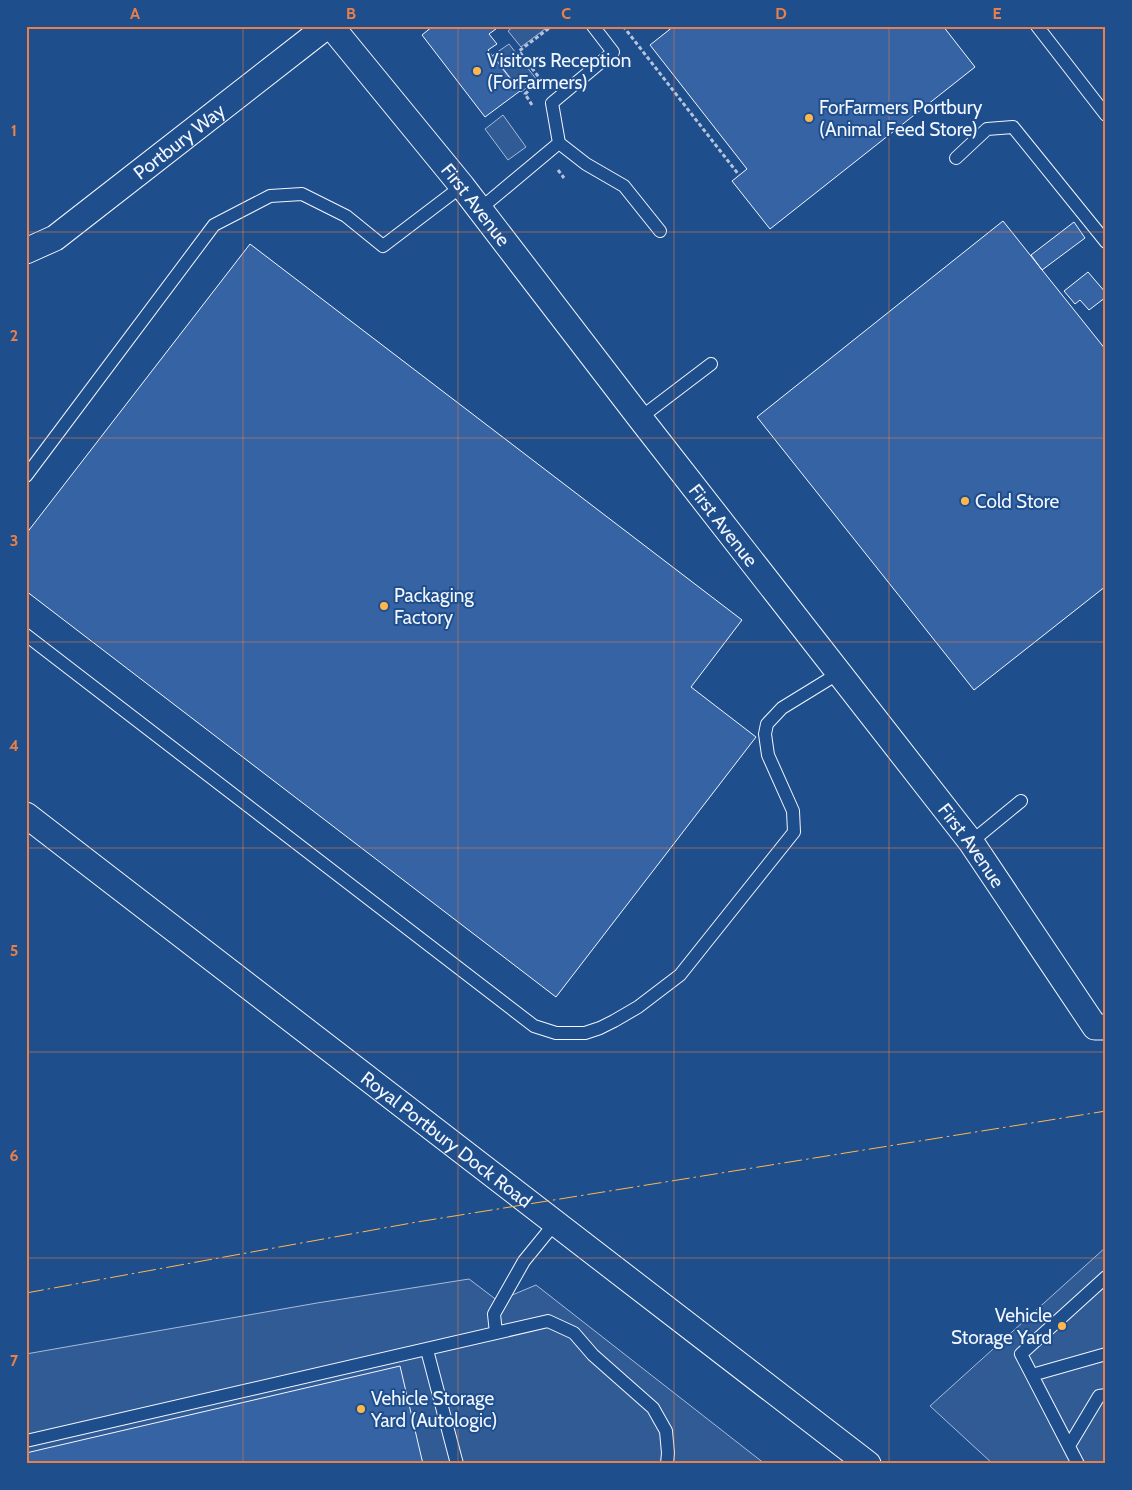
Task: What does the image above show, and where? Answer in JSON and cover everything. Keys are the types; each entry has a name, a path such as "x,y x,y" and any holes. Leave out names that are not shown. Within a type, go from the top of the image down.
{"street":[{"name":"First Avenue","path":"329,26 462,186 640,418 971,842 1095,1027 1106,1027"},
{"name":"Portbury Way","path":"26,251 55,238 329,26"},
{"name":"Royal Portbury Dock Road","path":"26,815 868,1464"}],"lane":[{"path":"593,26 613,52 552,103 559,143 586,164 624,186 660,231"},
{"path":"1038,26 1106,115"},
{"path":"956,158 987,129 1013,127 1106,242"},
{"path":"480,209 559,143"},
{"path":"26,476 214,225 270,196 302,194 346,216 383,246 462,186"},
{"path":"640,418 711,364"},
{"path":"26,635 534,1026 556,1033 585,1033 614,1021 680,975 794,832 793,811 768,755 765,734 766,724 782,708 839,673"},
{"path":"971,842 1021,801"},
{"path":"496,1334 494,1314 524,1261 555,1222"},
{"path":"1078,1464 1021,1354 1106,1277"},
{"path":"26,1441 548,1321 574,1333 593,1355 653,1408 666,1431 667,1464"},
{"path":"427,1350 457,1464"},
{"path":"1032,1375 1106,1354"},
{"path":"1069,1446 1099,1396 1106,1395"}],"path":[{"path":"623,26 739,175"}],"shaded area":[{"path":"514,26 549,26 521,47 508,31"},
{"path":"509,44 537,80 521,92 493,55"},
{"path":"503,115 526,147 508,160 485,129"},
{"name":"Vehicle Storage Yard","path":"1106,1247 1106,1464 993,1464 930,1406"},
{"name":"Vehicle Storage Yard (Autologic)","path":"469,1279 498,1301 536,1285 765,1464 26,1464 26,1354 317,1303"}],"building":[{"name":"Visitors Reception (ForFarmers)","path":"433,26 500,26 489,34 497,44 488,50 520,91 485,117 422,35"},
{"name":"ForFarmers Portbury (Animal Feed Store)","path":"674,26 943,26 975,67 770,229 732,181 747,169 650,45"},
{"name":"Cold Store","path":"1003,221 1106,350 1106,586 974,690 757,417"},
{"path":"1074,222 1085,238 1042,270 1031,255"},
{"name":"Packaging Factory","path":"250,244 742,620 691,687 756,737 556,997 26,591 26,534"},
{"path":"1088,272 1106,293 1106,297 1089,310 1080,300 1075,304 1064,291"},
{"path":"400,1366 423,1464 26,1464 26,1453"}],"power":[{"path":"26,1293 417,1222 1106,1111"}],"place":[{"name":"Visitors Reception (ForFarmers)","path":"477,71"},
{"name":"ForFarmers Portbury (Animal Feed Store)","path":"809,118"},
{"name":"Cold Store","path":"965,501"},
{"name":"Packaging Factory","path":"384,606"},
{"name":"Vehicle Storage Yard","path":"1062,1326"},
{"name":"Vehicle Storage Yard (Autologic)","path":"361,1409"}]}
